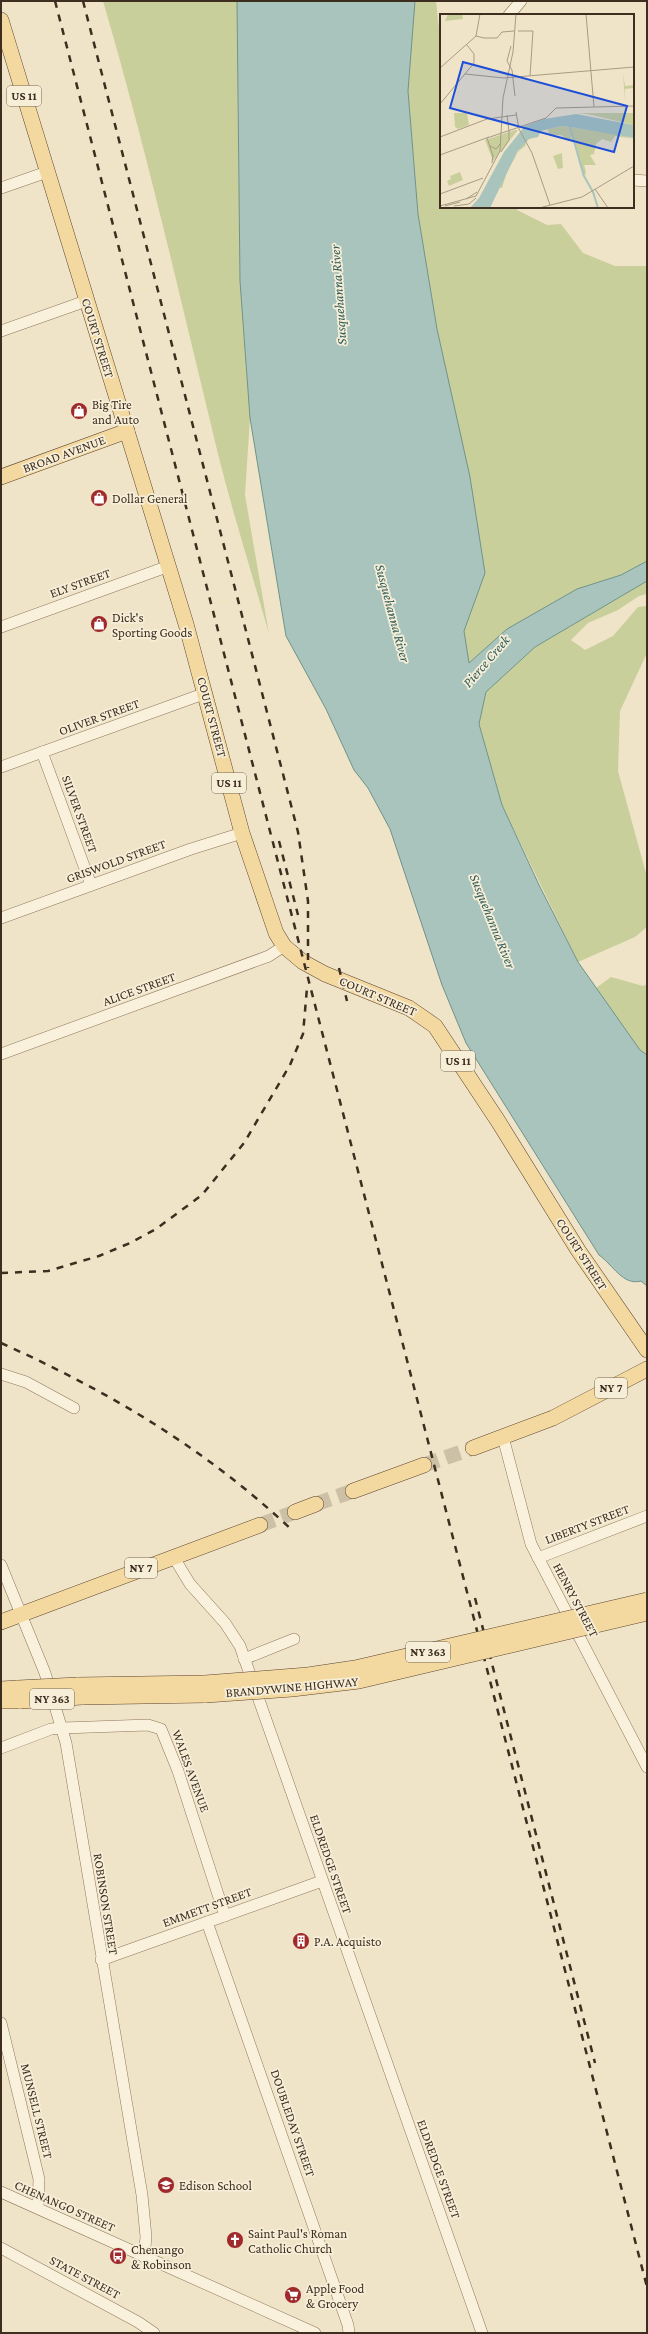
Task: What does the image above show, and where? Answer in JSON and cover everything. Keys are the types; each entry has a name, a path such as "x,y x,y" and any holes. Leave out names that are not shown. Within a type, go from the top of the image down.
{"main road":[{"name":"COURT STREET","path":"1,20 169,566 206,692 242,833 272,924 284,946 296,957 315,969 409,1008 435,1026 498,1121 578,1250 647,1350"},
{"name":"BROAD AVENUE","path":"1,477 127,431"},
{"name":"NY 7","path":"474,1448 553,1418 647,1369"},
{"path":"353,1491 424,1466"},
{"path":"295,1512 316,1504"},
{"name":"NY 7","path":"1,1622 21,1613 173,1556 260,1525"},
{"name":"BRANDYWINE HIGHWAY","path":"205,1689 355,1668 647,1600"},
{"name":"NY 7","path":"1,1616 21,1613"},
{"name":"BRANDYWINE HIGHWAY","path":"1,1701 20,1694 80,1691 292,1689 359,1681 647,1613"},
{"name":"BRANDYWINE HIGHWAY","path":"1,1689 20,1694"}],"street":[{"path":"510,14 521,1"},
{"path":"1,188 47,172"},
{"path":"634,180 647,181"},
{"path":"1,331 86,300"},
{"name":"ELY STREET","path":"1,627 169,566"},
{"name":"OLIVER STREET","path":"1,767 206,692"},
{"name":"SILVER STREET","path":"42,752 91,885"},
{"name":"GRISWOLD STREET","path":"1,918 242,833"},
{"name":"ALICE STREET","path":"1,1054 269,956 284,946"},
{"path":"1,1374 26,1382 74,1408"},
{"name":"HENRY STREET","path":"503,1437 529,1537 538,1558 647,1767"},
{"name":"LIBERTY STREET","path":"538,1558 646,1520"},
{"name":"ELDREDGE STREET","path":"173,1556 190,1584 233,1633 244,1659 482,2333"},
{"name":"ROBINSON STREET","path":"1,1564 45,1673 63,1728 101,1960 142,2195 146,2237 144,2257"},
{"path":"244,1659 294,1639"},
{"name":"WALES AVENUE","path":"63,1728 148,1725 161,1730 178,1771 225,1916"},
{"path":"1,1748 51,1730 63,1728"},
{"name":"EMMETT STREET","path":"101,1960 322,1881"},
{"name":"DOUBLEDAY STREET","path":"207,1922 346,2318 349,2333"},
{"name":"MUNSELL STREET","path":"1,2023 39,2179 38,2207"},
{"name":"CHENANGO STREET","path":"1,2192 38,2207 144,2257 315,2333"},
{"name":"STATE STREET","path":"1,2248 138,2322 154,2333"}],"green space":[{"path":"103,1 237,1 240,281 250,418 245,495 269,634 236,522 218,454 149,170"},
{"path":"415,1 436,1 440,38 440,208 517,208 517,210 547,225 561,224 583,253 615,266 647,266 647,561 621,575 577,589 507,629 469,663 464,631 485,573 437,329 418,214 408,91"},
{"path":"647,581 647,594 639,596 618,610 588,623 571,640 585,650 613,636 638,607 647,606 647,653 620,711 618,771 647,877 647,927 635,937 578,962 502,805 479,724 486,692 535,647"},
{"path":"611,977 643,986 647,984 647,1055 640,1050 596,988"}],"water":[{"path":"237,1 415,1 408,91 418,214 437,329 470,477 485,573 464,631 469,663 507,629 577,589 621,575 647,561 647,581 535,647 486,692 479,724 502,805 539,885 578,962 640,1050 647,1055 647,1286 641,1281 635,1282 623,1278 599,1255 466,1043 442,985 390,829 368,788 354,770 326,709 286,636 250,418 240,281"}],"tunnel":[{"path":"424,1465 473,1448"},
{"path":"316,1504 353,1491"},
{"path":"260,1525 295,1512"}],"railway":[{"path":"55,1 647,2287"},
{"path":"83,1 298,832 308,901 308,968"},
{"path":"279,841 298,915"},
{"path":"339,968 347,1001"},
{"path":"1,1273 48,1271 99,1256 130,1243 156,1229 202,1195 244,1143 290,1065 303,1034 307,988"},
{"path":"1,1343 118,1402 191,1448 260,1501 293,1531"},
{"path":"475,1598 595,2063"}],"place":[{"name":"Big Tire and Auto","path":"79,411"},
{"name":"Dollar General","path":"99,498"},
{"name":"Dick's Sporting Goods","path":"99,624"},
{"name":"P.A. Acquisto","path":"301,1941"},
{"name":"Edison School","path":"166,2185"},
{"name":"Saint Paul's Roman Catholic Church","path":"235,2240"},
{"name":"Chenango & Robinson","path":"118,2256"},
{"name":"Apple Food & Grocery","path":"293,2295"}],"water label":[{"name":"Susquehanna River","path":"338,295"},
{"name":"Susquehanna River","path":"393,613"},
{"name":"Pierce Creek","path":"486,661"},
{"name":"Susquehanna River","path":"493,921"}]}
